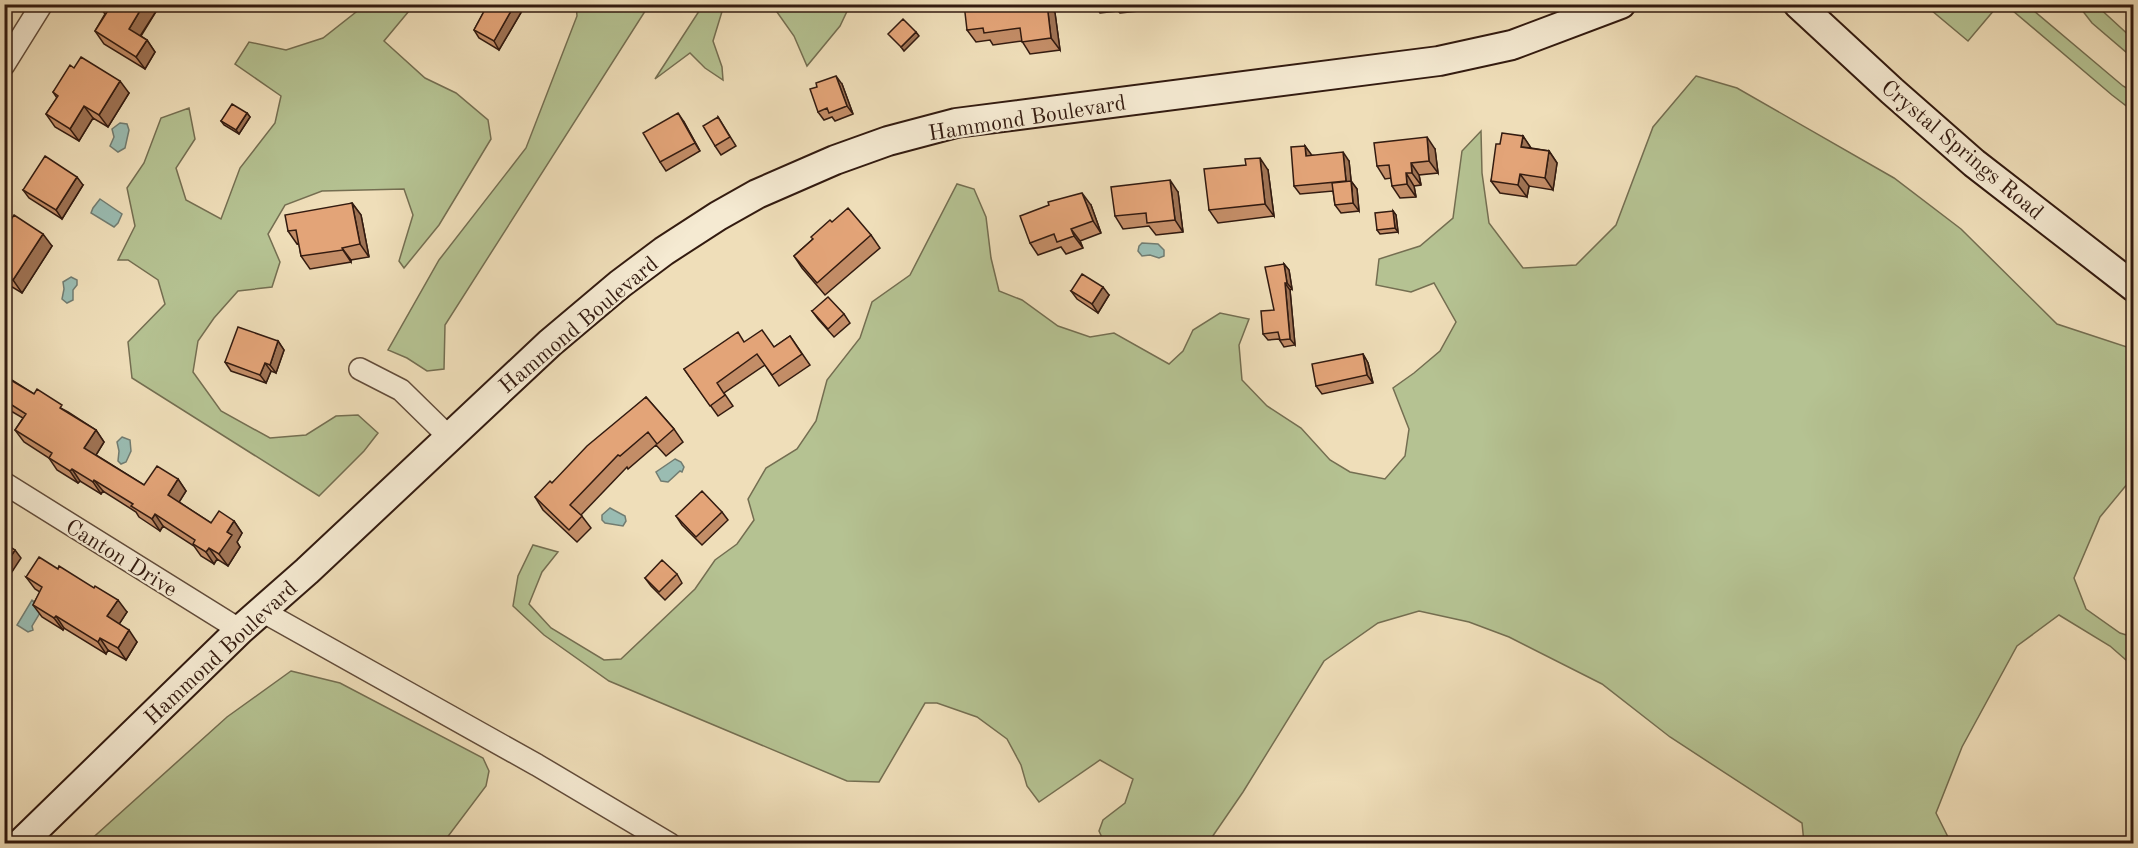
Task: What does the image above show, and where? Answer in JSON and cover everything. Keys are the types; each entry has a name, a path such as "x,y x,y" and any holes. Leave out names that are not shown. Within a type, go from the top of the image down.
{"street":[{"path":"4,65 42,4"},
{"name":"Hammond Boulevard","path":"22,841 240,630 550,343 620,284 664,251 718,216 758,194 835,160 888,141 956,123 1438,61 1512,45 1621,4"},
{"name":"Crystal Springs Road","path":"1798,4 1974,163 2133,286"},
{"path":"360,369 401,390 449,437"},
{"name":"Canton Drive","path":"4,483 240,630"},
{"path":"262,611 537,765 670,843"}],"green space":[{"path":"365,5 414,5 384,41 425,78 456,93 488,120 491,139 439,225 404,268 399,261 413,215 404,189 322,191 285,205 268,234 280,262 272,287 238,291 214,318 198,341 193,372 221,411 270,438 306,435 336,416 358,415 378,433 364,451 319,496 132,378 128,342 165,304 158,280 128,260 118,260 135,226 127,188 144,163 161,118 189,108 195,139 176,168 186,200 221,219 240,168 275,123 281,96 235,64 249,42 286,50 323,38"},
{"path":"576,5 649,5 445,325 444,369 427,371 407,358 388,350 439,260 526,148 577,16"},
{"path":"703,5 724,5 713,41 722,67 723,80 705,68 690,53 655,79"},
{"path":"772,5 850,5 840,26 807,66 794,36"},
{"path":"1925,5 1990,5 1995,9 1968,41"},
{"path":"2006,5 2027,5 2133,92 2133,109 2112,95"},
{"path":"2078,5 2096,5 2133,39 2133,58 2092,23"},
{"path":"1696,76 1737,88 1894,178 1961,229 2057,324 2133,349 2133,477 2100,517 2074,578 2086,609 2120,633 2133,637 2133,666 2110,646 2059,615 2017,646 1962,747 1936,813 1951,843 1804,843 1802,823 1670,737 1602,684 1509,637 1469,622 1419,611 1378,623 1324,661 1243,792 1208,843 1105,844 1099,831 1103,820 1125,803 1133,779 1100,760 1039,802 1027,786 1021,765 1007,739 977,717 937,703 925,703 879,782 847,781 609,681 544,635 513,606 518,576 533,545 558,552 542,572 529,604 551,628 604,660 621,659 695,589 715,560 737,544 754,520 748,499 766,468 797,449 816,421 827,380 860,338 872,302 910,275 957,184 974,189 986,217 991,258 999,291 1022,300 1058,326 1090,337 1114,333 1169,364 1183,351 1193,330 1220,313 1249,319 1239,345 1242,380 1267,406 1301,428 1330,460 1350,472 1385,479 1405,456 1409,429 1393,388 1440,351 1456,322 1434,283 1411,292 1376,285 1379,259 1420,246 1453,218 1462,151 1481,131 1482,173 1489,223 1523,268 1576,265 1616,225 1653,127"},
{"path":"291,671 340,683 483,758 489,771 486,786 443,843 87,843 227,717"}],"water":[{"path":"120,123 127,124 129,130 125,148 118,152 110,146 114,137 112,129"},
{"path":"100,199 122,214 114,227 91,213"},
{"path":"1142,243 1158,244 1164,250 1164,256 1159,258 1150,255 1142,256 1138,251"},
{"path":"71,277 77,280 77,285 73,290 73,300 67,303 62,299 63,282"},
{"path":"122,437 130,440 131,451 126,462 121,464 118,461 117,442"},
{"path":"675,459 684,467 682,472 680,471 668,482 661,481 656,472"},
{"path":"610,508 625,516 626,521 623,526 605,523 602,520 602,515"},
{"path":"32,600 43,608 32,626 33,630 28,632 17,625"}],"building":[{"path":"105,4 144,4 129,29 147,40 136,57 95,31 107,12 102,10"},
{"path":"488,4 515,4 494,41 474,30"},
{"path":"964,4 1047,4 1051,38 1022,42 1020,28 984,33 983,28 967,30"},
{"path":"903,19 916,32 901,47 888,34"},
{"path":"81,57 120,81 99,115 84,106 70,129 46,114 58,96 53,92 70,65 74,68"},
{"path":"836,76 847,106 829,113 827,108 818,112 810,89 817,87 816,83"},
{"path":"232,104 247,113 236,130 221,121"},
{"path":"678,113 695,143 660,162 643,133"},
{"path":"718,117 730,137 715,146 703,126"},
{"path":"1502,133 1523,136 1521,147 1549,151 1545,178 1520,174 1518,185 1491,181 1496,144 1500,144"},
{"path":"1427,137 1429,161 1411,163 1412,173 1406,173 1407,184 1392,186 1389,165 1377,166 1374,143"},
{"path":"1305,146 1306,156 1343,152 1346,181 1294,186 1291,147"},
{"path":"45,156 77,177 56,210 23,190"},
{"path":"1260,158 1265,204 1209,210 1204,169 1246,165 1245,159"},
{"path":"1170,180 1175,220 1147,223 1146,213 1115,216 1111,187"},
{"path":"1351,181 1353,203 1335,205 1332,183"},
{"path":"1082,193 1093,221 1071,229 1074,236 1057,242 1054,234 1030,243 1020,216 1049,205 1048,202"},
{"path":"352,203 360,244 342,248 343,250 301,256 296,230 288,231 285,215"},
{"path":"848,208 871,235 817,283 794,256 830,220 832,222"},
{"path":"1393,211 1395,228 1377,230 1375,213"},
{"path":"14,215 43,234 13,280 4,275 4,230"},
{"path":"1284,264 1290,339 1280,340 1278,332 1263,334 1261,311 1274,310 1265,267"},
{"path":"1082,274 1103,287 1092,304 1071,291"},
{"path":"828,297 844,314 828,329 812,311"},
{"path":"238,327 278,341 270,365 265,363 260,375 225,362"},
{"path":"762,330 774,347 790,336 802,354 772,375 757,354 717,383 725,395 710,406 684,369 738,332 744,342"},
{"path":"1363,354 1367,375 1316,386 1312,364"},
{"path":"4,376 34,394 37,389 62,405 60,408 96,430 84,448 144,485 157,466 178,479 168,495 211,523 219,511 234,521 227,532 232,535 219,554 209,548 206,552 193,544 195,540 155,514 152,519 131,506 133,504 94,480 93,482 72,469 70,471 49,458 52,453 15,430 26,414 4,400"},
{"path":"646,397 674,429 657,444 648,432 620,456 618,455 570,505 582,516 569,530 535,497 550,481 552,483 587,446"},
{"path":"702,491 722,512 696,537 676,516"},
{"path":"4,543 15,550 4,567"},
{"path":"39,557 118,600 107,616 129,630 118,648 100,638 98,642 56,616 54,618 33,605 42,587 26,577"},
{"path":"662,560 677,574 659,592 645,578"}]}
